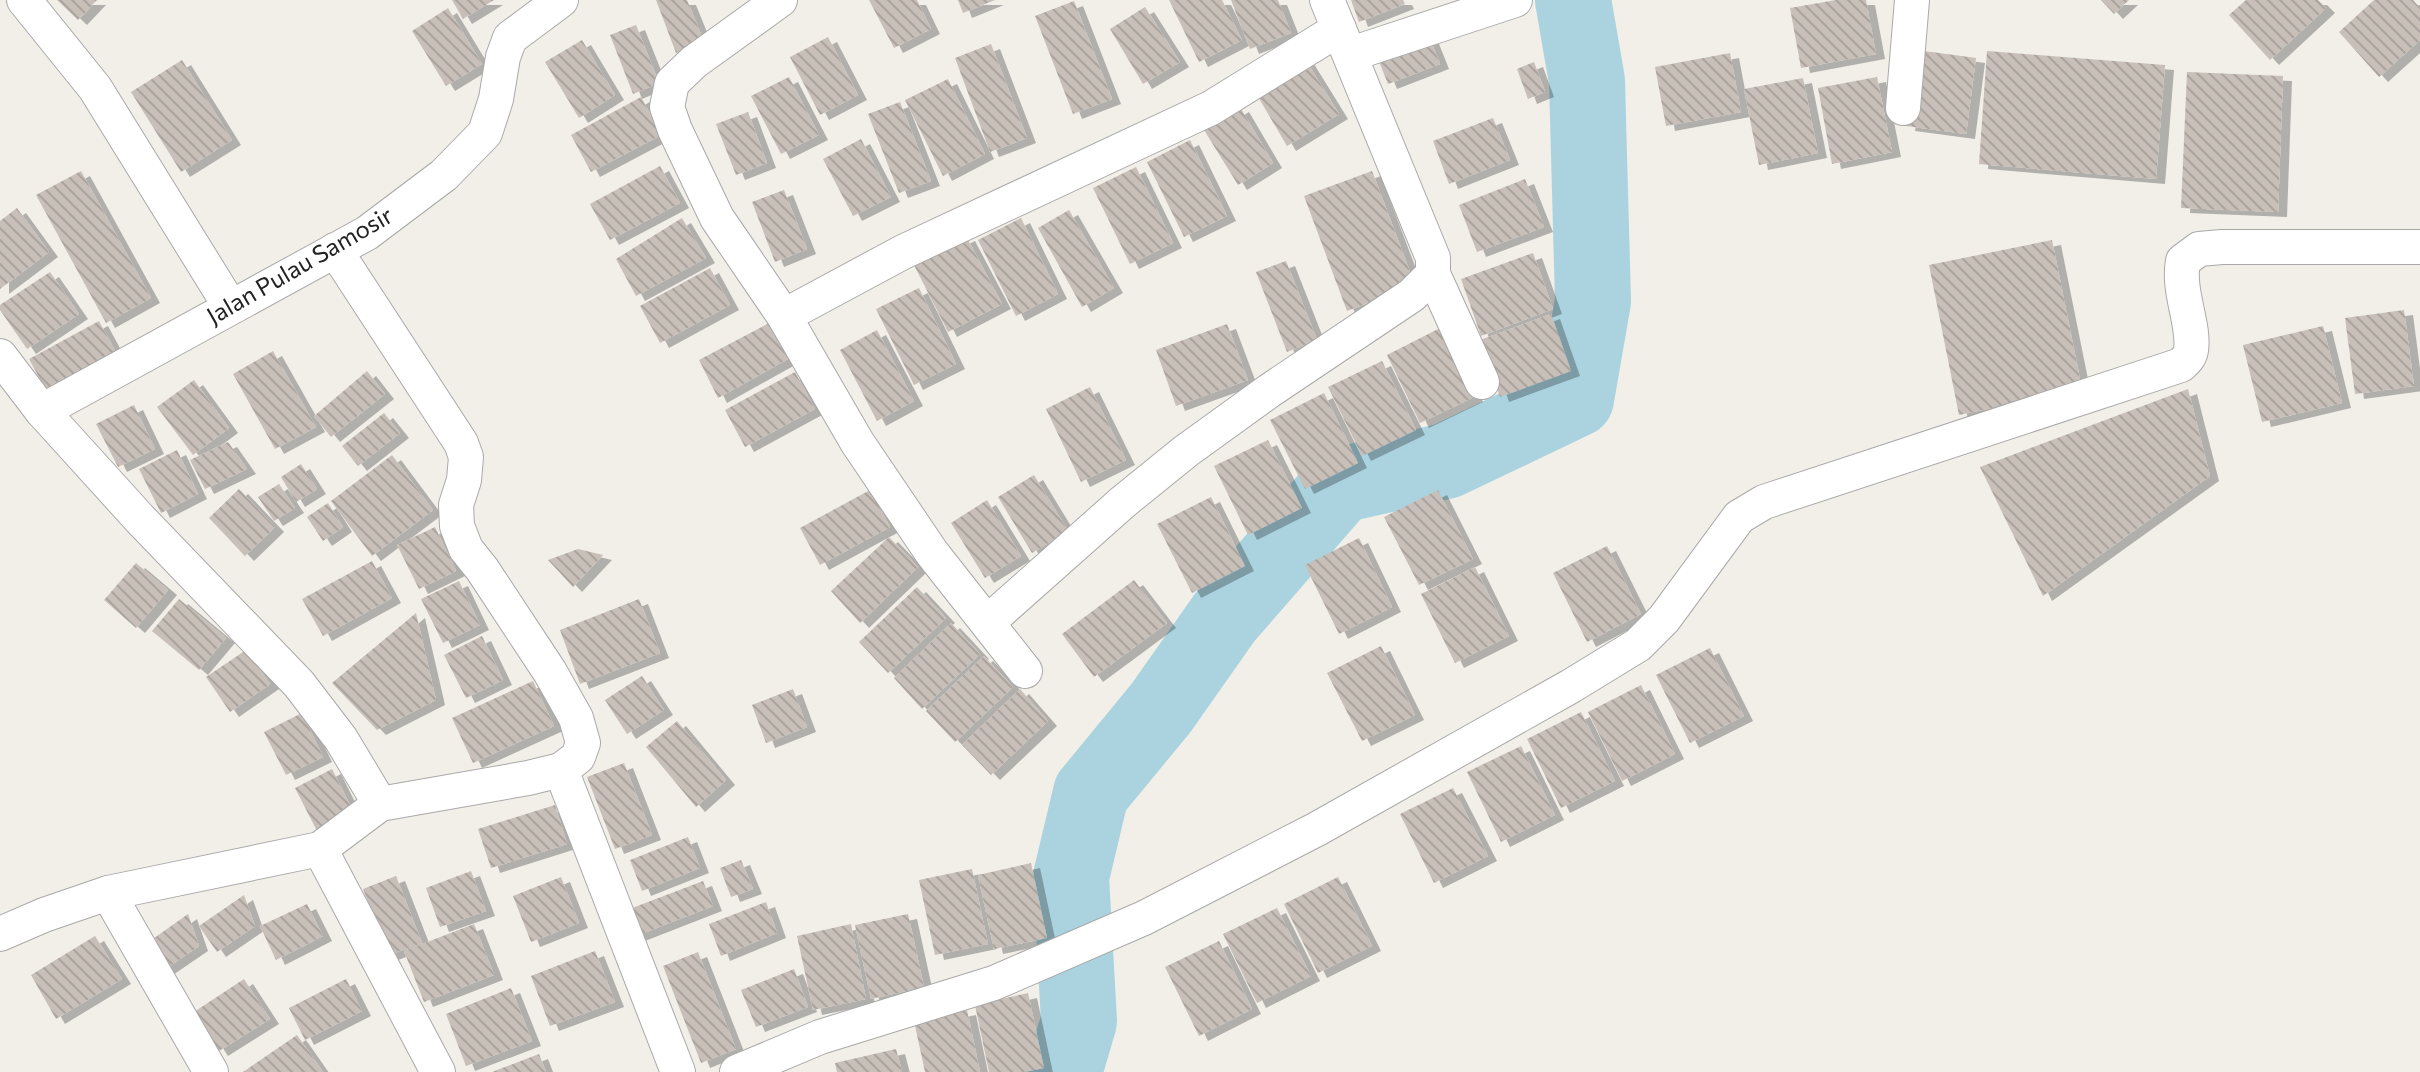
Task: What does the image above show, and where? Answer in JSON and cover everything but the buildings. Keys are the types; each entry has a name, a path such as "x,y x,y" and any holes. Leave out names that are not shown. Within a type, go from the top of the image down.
{"street":[{"path":"24,0 95,88 230,306"},
{"name":"Jalan Pulau Samosir","path":"42,411 367,233 444,175 485,133 510,38 561,0"},
{"path":"780,0 694,62 672,83 667,107 675,130 717,218 784,316 857,442 932,553 1025,671"},
{"path":"784,316 903,252 1211,108 1339,28 1515,0"},
{"path":"1903,108 1912,0"},
{"path":"1339,28 1433,258 1433,274 1482,382"},
{"path":"737,1072 820,1037 994,983 1144,918 1317,829 1638,645 1664,619 1739,517 1764,502 2181,365 2188,359 2192,347 2180,276 2183,261 2199,249 2420,247"},
{"path":"0,934 108,893 320,849 380,804 528,778 561,770 578,757 583,743 576,718 550,672 466,549 457,526 456,505 464,480 466,457 461,443 440,406 335,250"},
{"path":"988,622 1123,502 1186,451 1412,295 1433,274"},
{"path":"0,356 42,411 140,519 299,684 341,739 380,804"},
{"path":"561,770 678,1072"},
{"path":"320,849 438,1072"},
{"path":"108,893 211,1072"}],"waterway":[{"path":"1064,1072 1079,1021 1071,877 1091,793 1161,708 1225,617 1340,485 1446,461 1576,399 1593,301 1587,81 1573,0"}]}
